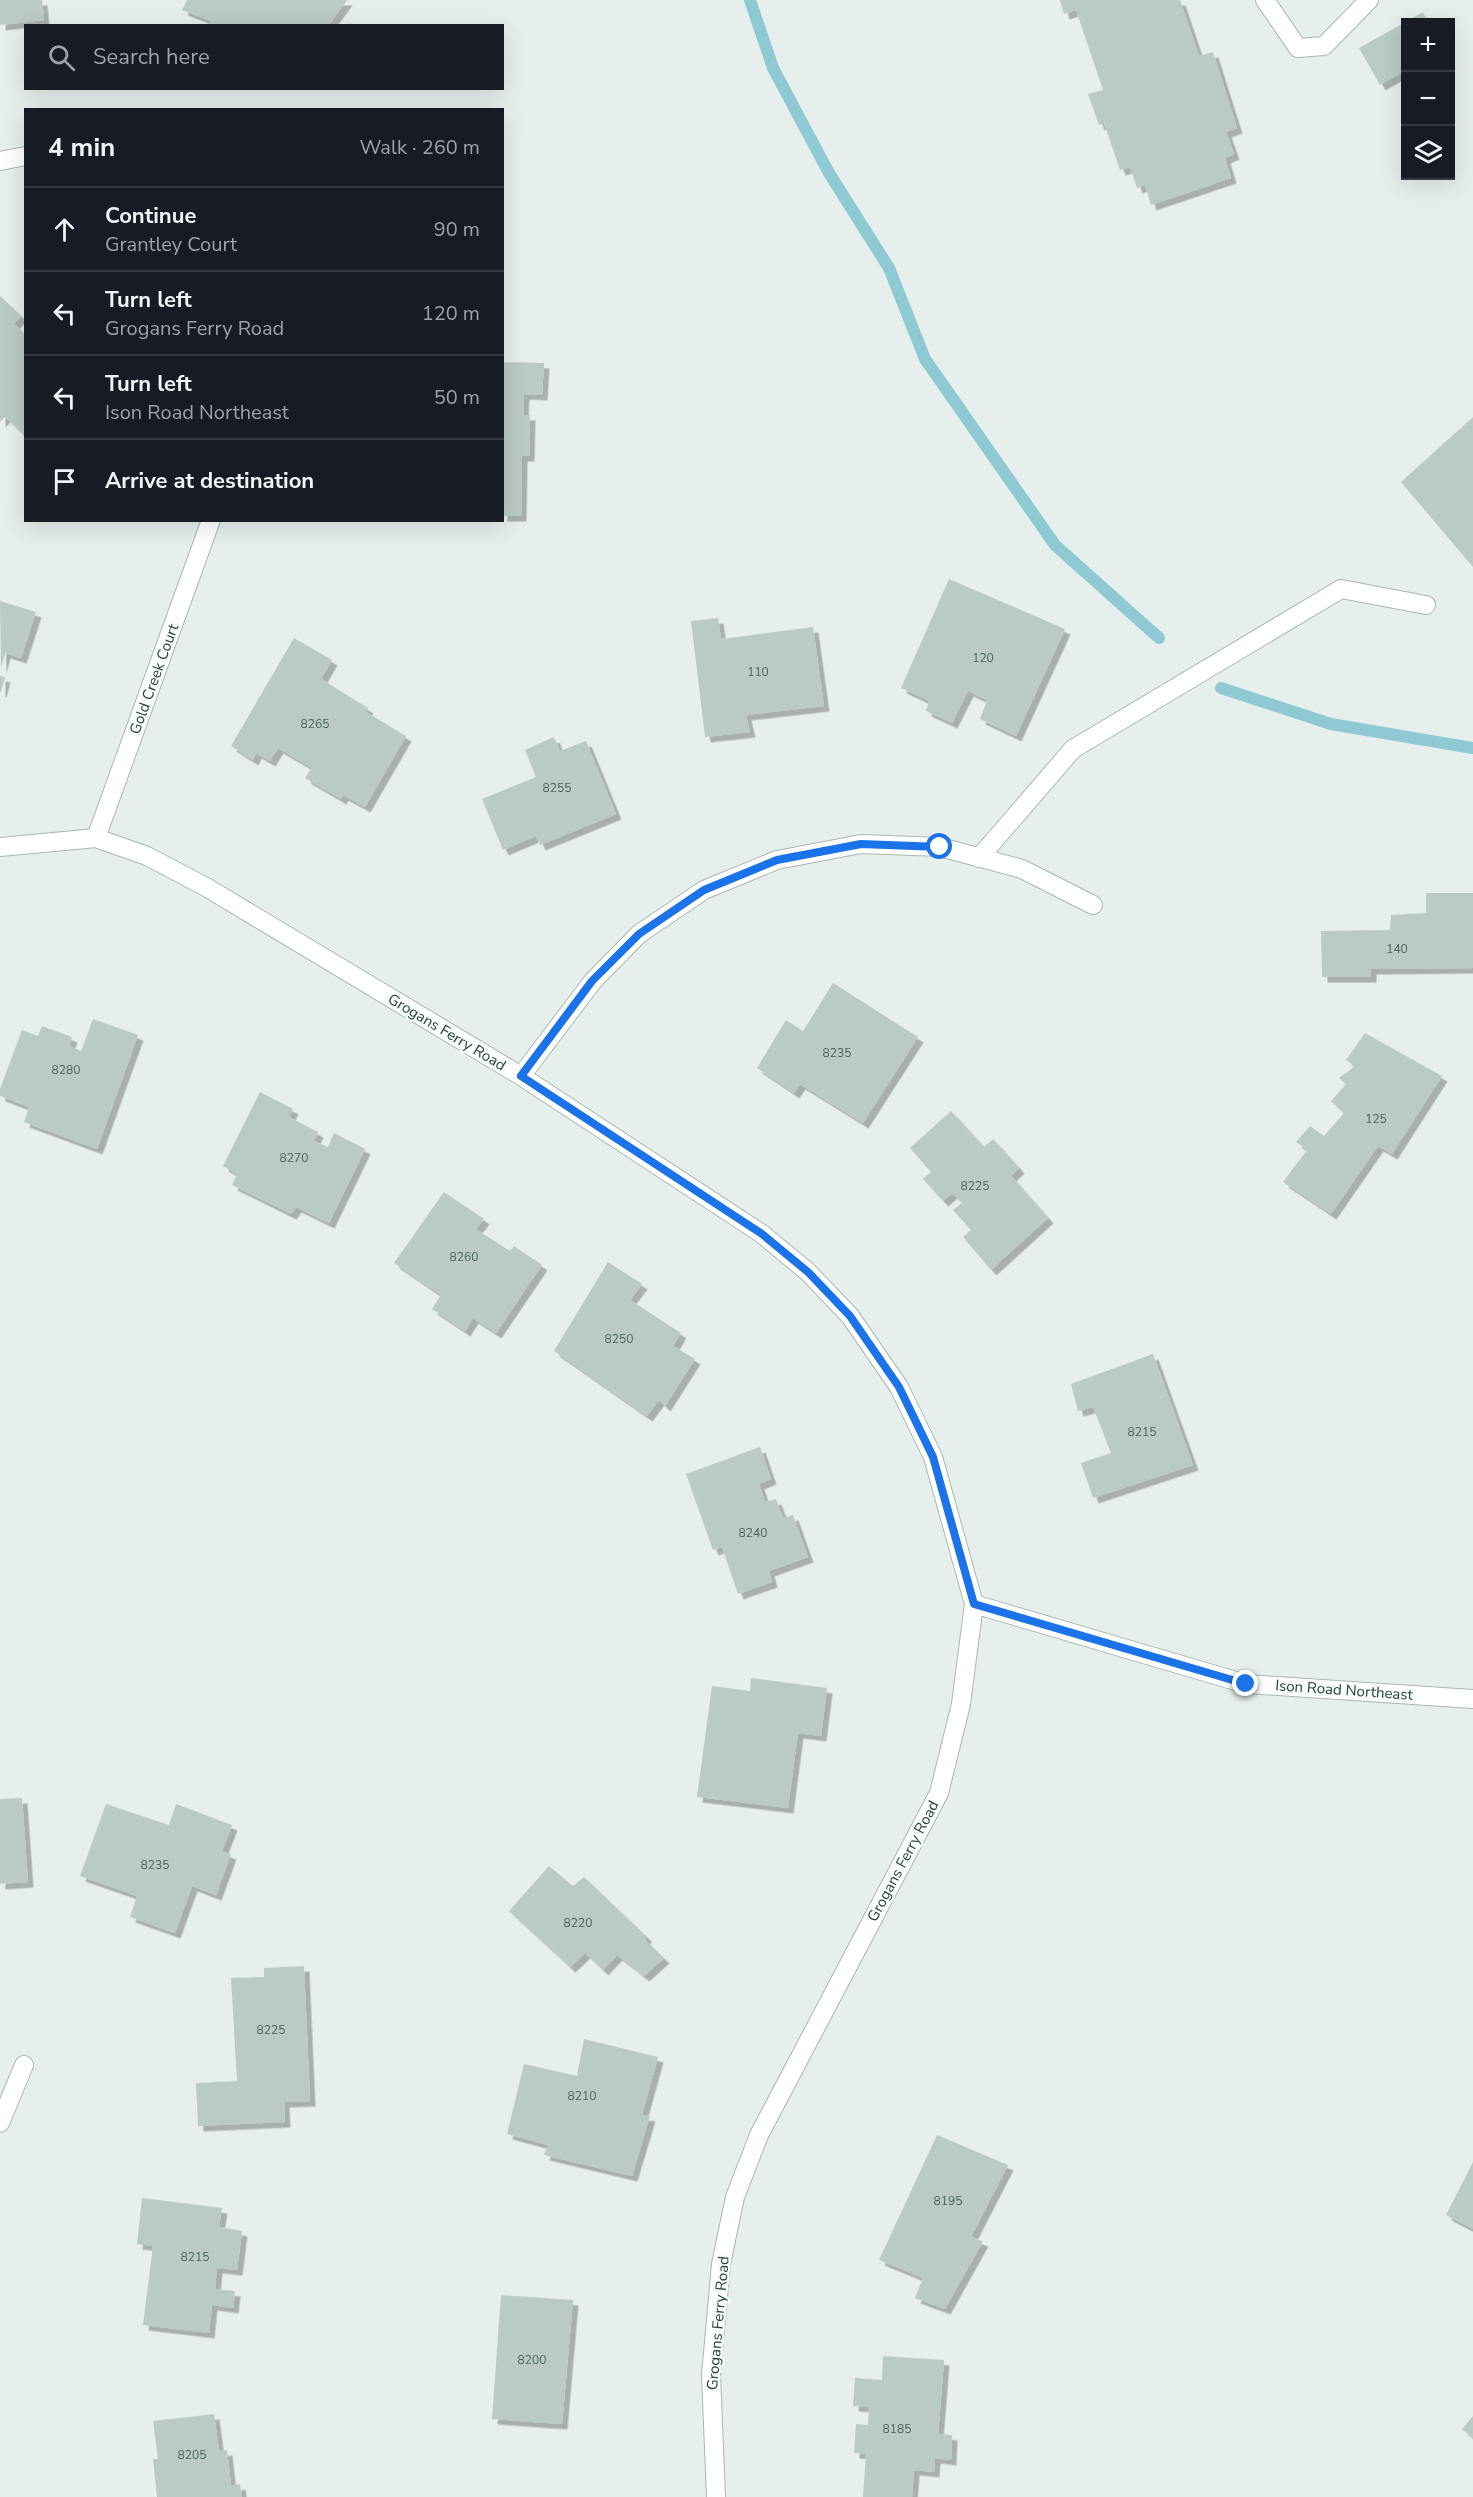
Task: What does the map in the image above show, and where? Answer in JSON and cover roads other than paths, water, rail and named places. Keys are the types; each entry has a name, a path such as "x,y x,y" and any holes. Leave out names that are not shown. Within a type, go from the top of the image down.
{"street":[{"path":"1265,0 1298,48 1323,46 1369,0"},
{"path":"0,160 24,156"},
{"name":"Gold Creek Court","path":"96,838 210,522"},
{"path":"979,858 1073,749 1341,589 1426,605"},
{"name":"Grogans Ferry Road","path":"0,847 96,838 147,856 206,887 521,1076 762,1234 808,1272 850,1316 899,1387 933,1457 974,1604 961,1704 939,1793 759,2135 735,2197 721,2264 711,2375 716,2497"},
{"path":"521,1076 592,981 639,934 704,890 777,860 861,844 940,847 1022,869 1093,905"},
{"name":"Ison Road Northeast","path":"974,1604 1246,1684 1473,1699"},
{"path":"0,2123 24,2065"}],"waterway":[{"path":"750,0 773,68 829,173 889,268 925,359 1055,545 1159,638"},
{"path":"1221,688 1331,724 1473,748"}]}
